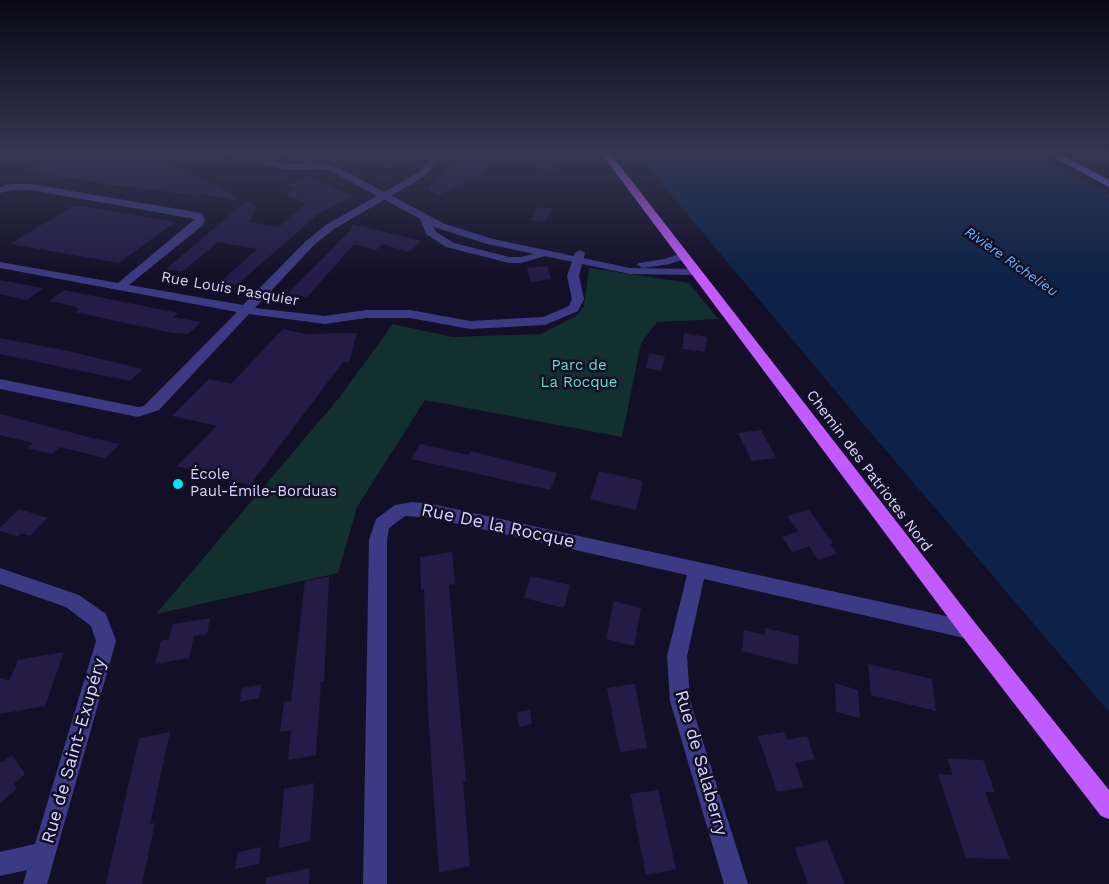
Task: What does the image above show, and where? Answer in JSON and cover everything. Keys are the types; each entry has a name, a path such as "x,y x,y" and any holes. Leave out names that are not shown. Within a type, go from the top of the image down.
{"main road":[{"name":"Chemin des Patriotes Nord","path":"636,194 969,630 1109,808"}],"street":[{"path":"74,194 197,215 200,219 199,223 121,286"},
{"path":"0,384 138,411 148,410 319,235 387,194"},
{"path":"393,194 425,218 431,234 450,245 509,260 521,260 547,254 641,265 666,262 683,256"},
{"path":"396,194 458,223 578,257 647,273 696,272"},
{"name":"Rue Louis Pasquier","path":"0,265 245,311 317,320 366,314 410,314 470,325 545,321 574,308 578,299 573,276 578,257"},
{"name":"Rue De la Rocque","path":"375,884 378,540 382,524 401,510 432,511 969,630"},
{"name":"Rue de Salaberry","path":"697,570 677,656 680,701 736,884"},
{"name":"Rue de Saint-Exupéry","path":"0,576 72,601 99,620 106,641 35,884"},
{"path":"0,864 44,854"}],"green space":[{"name":"Parc de La Rocque","path":"589,268 689,283 718,319 657,322 641,343 622,437 425,400 357,507 338,573 156,614 339,398 393,324 452,337 541,334 576,316 584,306"}],"water":[{"name":"Rivière Richelieu","path":"671,194 1109,194 1109,712"}],"building":[{"path":"202,194 231,194 237,197 236,200"},
{"path":"285,195 353,196 318,214 237,285 220,282 257,249 218,242 182,272 166,269 246,201 256,206 250,222 279,227 306,204"},
{"path":"73,206 85,206 175,222 119,263 10,244"},
{"path":"538,207 552,209 545,222 530,220"},
{"path":"352,224 421,241 409,252 382,244 376,250 354,244 307,297 287,294 351,230"},
{"path":"547,266 551,279 531,282 527,268"},
{"path":"0,280 43,288 27,300 0,294"},
{"path":"64,290 178,313 173,317 201,322 188,334 172,333 75,312 80,309 49,301"},
{"path":"283,329 305,334 357,333 349,362 343,362 250,485 177,466 217,426 172,416 209,379 231,384"},
{"path":"684,333 707,337 705,352 682,349"},
{"path":"0,338 143,369 130,381 0,354"},
{"path":"649,353 665,356 662,371 646,368"},
{"path":"0,414 120,444 105,458 60,447 52,454 27,448 33,443 0,435"},
{"path":"761,430 776,458 752,461 738,433"},
{"path":"420,444 468,455 471,451 557,473 550,490 411,459"},
{"path":"599,471 643,481 636,510 590,499"},
{"path":"19,509 48,518 30,536 21,533 18,536 0,531 0,528"},
{"path":"809,510 833,543 830,544 837,554 818,560 809,546 792,552 782,537 798,531 787,516"},
{"path":"452,552 455,584 449,585 466,781 463,782 470,866 439,873 428,711 424,589 421,590 420,557"},
{"path":"531,576 570,585 564,608 524,598"},
{"path":"329,577 324,682 321,682 316,755 288,760 291,730 280,732 284,702 291,701 305,581"},
{"path":"614,601 641,608 634,646 606,639"},
{"path":"210,618 207,634 194,636 189,658 155,664 161,641 169,639 173,624"},
{"path":"765,628 799,636 798,665 742,651 744,630 765,635"},
{"path":"64,652 45,706 0,714 0,678 9,681 18,660"},
{"path":"868,664 932,679 936,711 871,695"},
{"path":"835,683 858,690 860,718 836,712"},
{"path":"261,684 259,698 240,702 242,688"},
{"path":"635,684 647,748 620,752 607,688"},
{"path":"530,710 532,724 519,727 517,712"},
{"path":"170,732 150,824 155,823 142,884 106,884 139,738"},
{"path":"784,732 787,740 807,736 815,759 795,763 804,787 777,792 758,736"},
{"path":"12,755 25,774 14,784 17,789 0,803 0,762"},
{"path":"947,759 983,760 995,792 985,792 1010,859 966,858 938,774 953,775"},
{"path":"314,783 310,841 279,848 284,789"},
{"path":"658,790 676,869 646,875 630,794"},
{"path":"827,840 845,884 808,884 795,848"},
{"path":"261,847 259,864 235,869 238,852"},
{"path":"310,868 309,884 266,884 265,878"}],"place":[{"name":"École Paul-Émile-Borduas","path":"178,484"}]}
